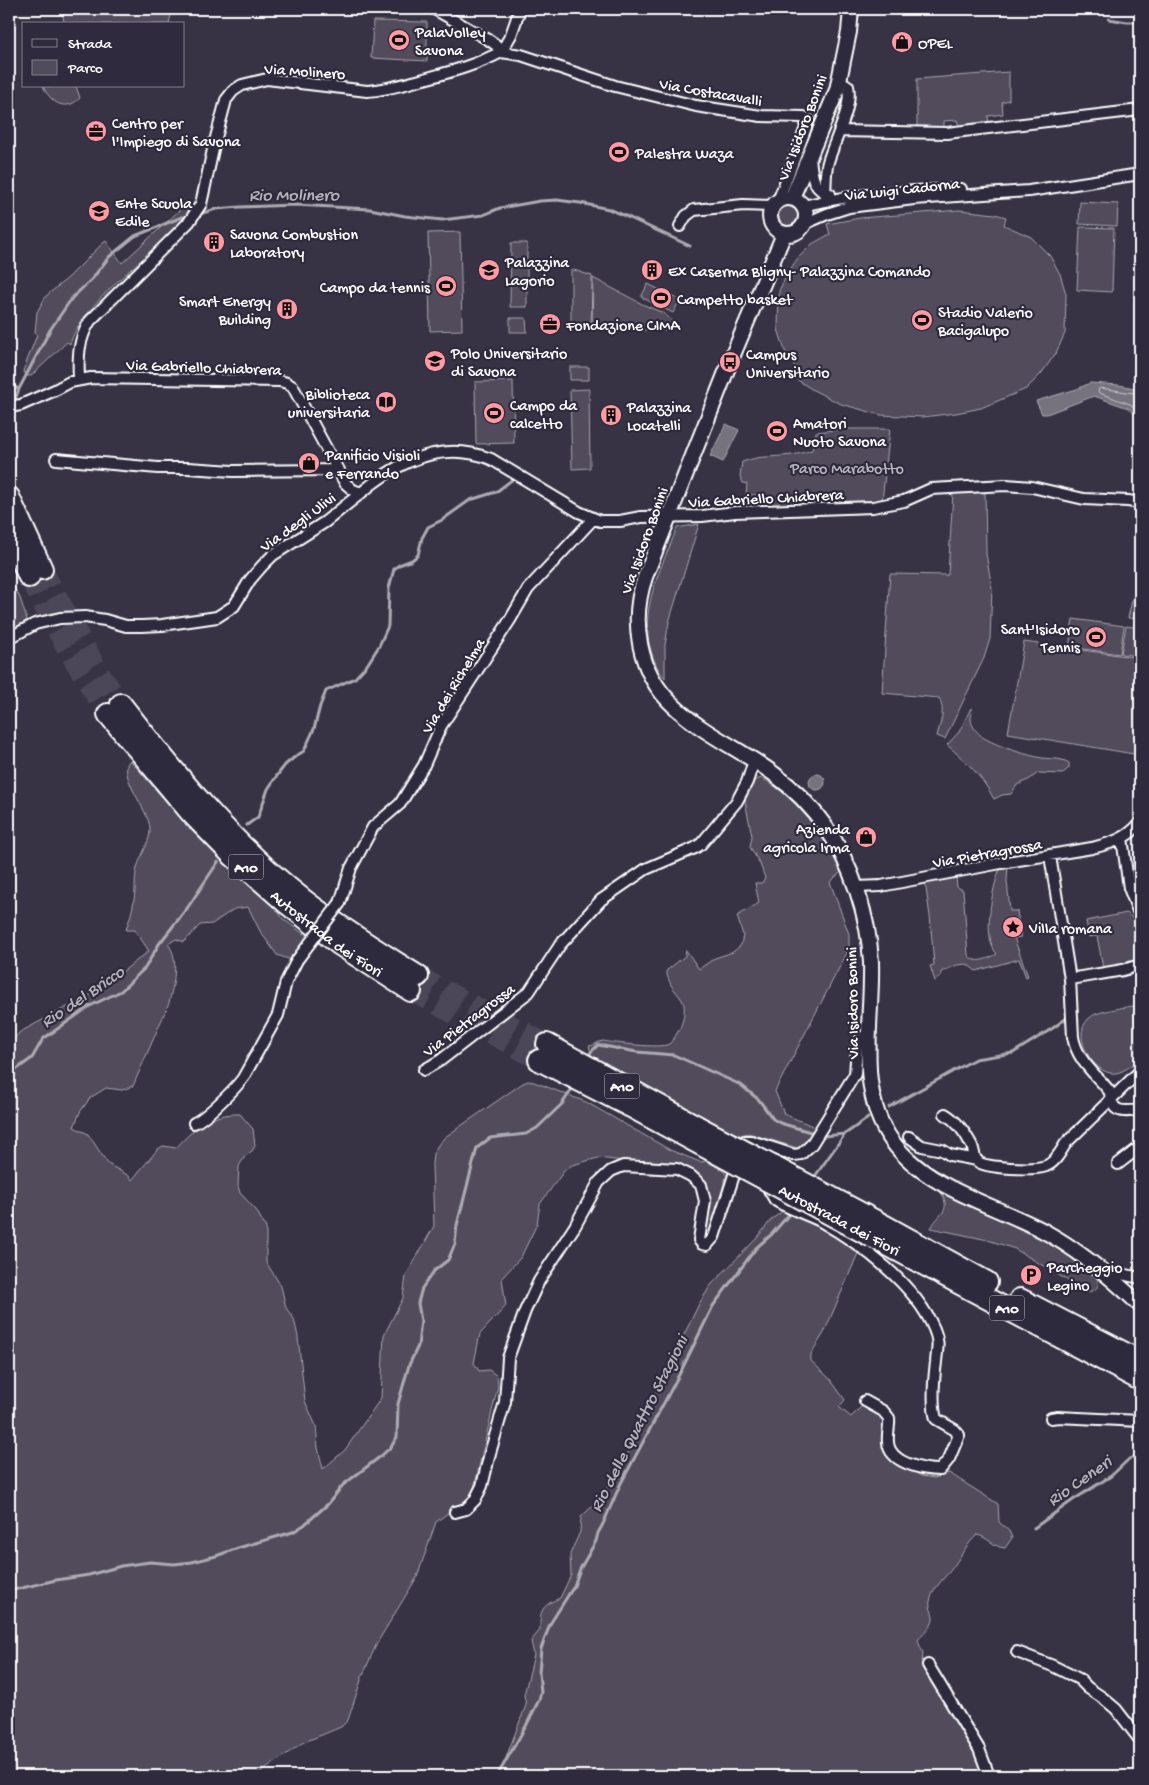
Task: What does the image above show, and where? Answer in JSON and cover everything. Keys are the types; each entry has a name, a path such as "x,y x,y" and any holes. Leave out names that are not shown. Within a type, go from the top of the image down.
{"highway":[{"path":"9,497 31,563 9,532"},
{"name":"Autostrada dei Fiori","path":"114,709 191,813 233,856 285,902 340,945 414,984"},
{"name":"Autostrada dei Fiori","path":"543,1052 631,1107 693,1133 876,1230 1140,1380"},
{"name":"Autostrada dei Fiori","path":"876,1230 998,1288 1140,1361"}],"street":[{"path":"434,9 490,40 501,52 511,35 520,9"},
{"name":"Via Isidoro Bonini","path":"787,203 810,155 839,80 849,32 851,9"},
{"name":"Via Costacavalli","path":"501,52 528,57 615,86 696,106 761,116 804,117 808,120 787,203"},
{"name":"Via Molinero","path":"79,379 78,359 80,342 82,333 90,321 189,222 201,204 226,100 233,91 242,85 267,79 368,91 380,90 446,73 477,63 501,52"},
{"path":"826,193 828,163 840,131 849,94 848,86 839,80"},
{"path":"840,131 947,133 1140,110"},
{"name":"Via Luigi Cadorna","path":"810,155 812,178 816,186 826,193 837,196 866,196"},
{"name":"Via Luigi Cadorna","path":"804,224 849,207 1029,191 1140,174"},
{"name":"Via Luigi Cadorna","path":"680,226 686,216 694,210 830,200 898,191 978,189 1006,192"},
{"path":"787,203 806,218 804,224 798,231 784,234 773,226 770,220 770,212 787,203"},
{"name":"Via Isidoro Bonini","path":"784,234 704,425 639,594 637,627 642,654 656,684 675,708 774,774 799,795 825,825 839,848 856,887 866,928 871,960 870,1083 876,1110 891,1140 903,1154 939,1182 1048,1233 1103,1270 1140,1305"},
{"path":"9,407 21,405 79,379"},
{"name":"Via Gabriello Chiabrera","path":"79,379 287,383 292,387 345,483 353,490 361,493 379,477 421,456 457,451 491,458 579,512 593,519 612,521 640,517 669,518 735,512 873,507 904,501 931,489 1006,485 1032,487 1084,499 1140,503"},
{"path":"56,459 158,468 233,471 339,470"},
{"name":"Via degli Ulivi","path":"9,638 35,624 60,618 85,617 126,626 142,626 217,617 234,606 250,580 273,555 325,522 361,493"},
{"name":"Via dei Richelma","path":"194,1123 200,1121 238,1086 269,1034 278,1015 286,982 298,960 340,903 352,868 373,827 400,804 424,765 448,713 467,688 528,589 593,519"},
{"name":"Via Pietragrossa","path":"424,1070 441,1060 529,992 560,945 601,900 646,868 701,844 737,801 747,782 754,761"},
{"name":"Via Pietragrossa","path":"856,887 881,886 1098,846 1122,838 1131,833 1140,823"},
{"path":"1122,838 1129,888 1140,916"},
{"path":"1050,856 1070,979 1075,1046 1080,1058 1110,1092 1110,1099 1118,1110 1122,1112 1140,1110"},
{"path":"1070,979 1123,970 1140,965"},
{"path":"455,1512 466,1509 482,1486 505,1402 508,1358 525,1311 539,1281 575,1226 599,1182 611,1171 623,1166 677,1170 691,1176 701,1185 705,1201 699,1240 702,1244 707,1244 714,1236 745,1141 789,1154 801,1154 811,1145 855,1074 857,1047 860,1039 869,1032"},
{"path":"909,1137 922,1146 942,1150 950,1155 976,1160 992,1166 1032,1168 1047,1166 1057,1157 1066,1143 1140,1071"},
{"path":"945,1114 958,1124 972,1146 976,1160"},
{"path":"1118,1164 1140,1147"},
{"path":"789,1154 781,1161 772,1178 769,1190 776,1201 820,1221 873,1257 913,1294 934,1329 939,1345 936,1361 934,1408 936,1419 955,1430 959,1435 949,1459 940,1470 926,1470 897,1458 888,1443 889,1418 883,1411 865,1401"},
{"path":"1103,1270 1140,1278"},
{"path":"1051,1418 1140,1421"},
{"path":"1018,1652 1078,1679 1116,1710 1140,1740"},
{"path":"928,1665 979,1749 989,1776"}],"green space":[{"path":"66,9 172,9 169,22 64,22 63,15"},
{"name":"PalaVolley Savona","path":"373,21 427,22 427,61 371,58"},
{"path":"1009,72 1009,100 1002,102 1003,114 988,116 989,125 959,126 957,120 944,121 944,127 917,126 917,79"},
{"path":"44,88 77,88 80,98 69,105 58,104"},
{"path":"1080,202 1118,204 1117,226 1079,224"},
{"path":"788,204 796,208 800,216 796,224 788,228 780,224 776,216 780,208"},
{"path":"182,208 190,211 176,230 100,298 76,329 70,344 67,342 31,376 27,376 23,371 37,335 35,332 37,312 46,296 69,277 106,241 122,263"},
{"name":"Stadio Valerio Bacigalupo","path":"960,210 1006,217 1004,225 1031,237 1050,256 1060,274 1066,294 1065,333 1056,353 1041,374 1026,389 981,408 923,417 881,415 841,404 796,379 801,375 786,354 778,329 779,291 787,274 798,258 812,244 830,234 827,224 860,218"},
{"path":"1080,227 1114,228 1112,292 1077,290"},
{"path":"460,232 462,330 430,331 428,233"},
{"path":"511,243 527,243 527,307 510,307"},
{"path":"571,269 592,276 591,331 571,331"},
{"path":"593,278 663,313 675,325 665,330 592,330"},
{"name":"Campetto basket","path":"648,284 680,300 673,313 641,297"},
{"path":"510,318 526,318 527,332 510,332"},
{"path":"570,367 589,367 589,380 570,380"},
{"name":"Campo da calcetto","path":"513,381 514,443 476,444 475,382"},
{"path":"589,389 590,468 572,469 570,390"},
{"name":"Parco Marabotto","path":"844,429 890,429 882,501 866,506 758,507 758,495 746,495 747,484 743,483 740,476 742,462 812,450 816,432"},
{"path":"985,491 986,554 992,588 990,639 984,658 945,739 937,736 942,712 939,698 882,693 890,574 948,575 953,493"},
{"path":"699,524 669,622 665,645 665,678 654,660 648,638 649,606 653,590 677,528"},
{"path":"1140,564 1140,619 1128,618"},
{"path":"9,578 20,598 27,620 9,632"},
{"name":"Sant'Isidoro Tennis","path":"1073,619 1124,626 1120,654 1069,647"},
{"name":"Sant'Isidoro Tennis","path":"1126,626 1140,628 1140,656 1121,654"},
{"path":"1024,642 1140,658 1140,755 1008,733"},
{"path":"971,708 972,724 976,731 984,738 1024,754 1065,761 1069,763 1069,768 1062,774 1038,773 1017,785 1011,794 1002,795 994,799 974,770 947,745 959,732"},
{"path":"130,760 195,834 277,910 283,919 308,937 291,960 277,955 260,931 248,907 234,909 212,924 200,925 184,942 176,939 168,944 172,950 175,965 174,981 169,1003 133,1086 122,1090 106,1088 90,1098 80,1112 74,1127 88,1134 108,1164 129,1176 132,1180 158,1149 163,1146 176,1148 197,1128 212,1119 230,1114 240,1114 253,1129 255,1146 239,1166 238,1186 240,1193 256,1210 266,1228 266,1262 281,1286 286,1308 294,1319 298,1337 305,1401 316,1426 318,1448 323,1469 345,1450 381,1398 384,1335 403,1298 406,1276 434,1226 433,1154 445,1137 528,1081 586,1102 670,1150 700,1162 707,1161 728,1176 724,1183 712,1231 706,1239 703,1235 704,1181 641,1163 598,1158 572,1165 564,1171 540,1204 537,1224 521,1257 502,1278 506,1306 480,1334 474,1363 479,1371 489,1370 497,1376 498,1386 474,1488 468,1498 436,1522 417,1577 377,1643 362,1677 348,1720 341,1727 302,1743 256,1776 9,1776 9,1044 20,1032 99,990 149,951 135,930 126,930 131,915 137,868 150,833 148,820 127,774 127,766"},
{"path":"761,778 774,786 798,807 818,831 834,858 841,872 830,882 849,934 849,949 775,1091 784,1114 817,1128 808,1145 801,1149 748,1133 733,1137 624,1077 592,1056 589,1046 603,1041 648,1046 669,1044 680,1028 684,1017 684,1005 682,999 671,985 666,971 685,956 686,950 699,969 715,958 733,952 741,945 743,935 737,916 759,903 755,883 762,883 765,878 760,864 750,847 752,836 745,801 752,782"},
{"path":"1008,865 1007,881 1010,911 1017,911 1021,937 1014,938 1028,976 1026,977 1019,959 976,971 967,964 957,965 941,972 941,976 935,981 930,966 934,965 925,882 956,877 957,887 963,890 968,955 974,960 981,960 997,954 992,947 990,937 991,902 999,871"},
{"path":"1127,913 1140,926 1140,948 1138,955 1131,962 1103,968 1097,936 1089,937 1086,921"},
{"path":"1140,1005 1140,1059 1118,1072 1110,1073 1103,1070 1089,1057 1085,1049 1082,1031 1085,1023 1092,1016 1101,1012"},
{"path":"941,1192 1033,1233 1061,1250 1097,1278 1098,1286 1095,1290 1087,1292 1015,1249 988,1240 931,1228 945,1208"},
{"path":"785,1209 825,1227 859,1251 824,1333 811,1354 811,1361 830,1379 845,1400 839,1407 851,1417 863,1405 874,1410 883,1419 885,1438 907,1467 921,1476 935,1478 949,1473 998,1504 999,1522 1009,1531 1012,1538 1005,1548 997,1546 981,1536 977,1535 973,1538 934,1591 930,1604 933,1620 918,1641 923,1653 922,1664 964,1731 984,1776 499,1776 526,1705 524,1695 534,1655 531,1641 540,1630 541,1613 545,1606 560,1598 571,1575 570,1554 580,1532 581,1517 602,1497 638,1436 654,1396 699,1304 711,1285 757,1238 771,1220"}],"water":[{"path":"1090,383 1140,389 1140,418 1128,408 1094,396 1047,414 1042,414 1036,401 1077,389"},
{"path":"726,424 739,430 723,462 710,456"},
{"path":"817,774 823,776 825,782 823,788 817,790 811,788 809,782 811,776"}],"waterway":[{"path":"1109,19 1140,22"},
{"name":"Rio Molinero","path":"196,215 216,209 295,205 370,209 405,216 442,220 483,215 500,208 557,200 609,209 690,246"},
{"name":"Rio Molinero","path":"9,437 14,402 19,389 50,330 72,298 92,279 109,257 135,236 182,217 190,216"},
{"name":"Rio del Bricco","path":"9,385 19,389"},
{"name":"Rio del Bricco","path":"247,825 258,817 268,789 285,765 304,751 314,729 326,691 355,678 367,665 379,646 388,626 389,588 394,569 418,555 422,538 428,527 442,520 470,500 496,492 513,479"},
{"name":"Rio del Bricco","path":"9,1075 32,1058 43,1039 90,1006 121,991 145,968 159,944 188,907 218,862"},
{"name":"Rio delle Quattro Stagioni","path":"889,1107 975,1059 1013,1053 1068,1017"},
{"path":"590,1053 598,1045 637,1052 674,1055 741,1085 759,1100 773,1119 780,1123 824,1136 845,1134"},
{"path":"9,1591 56,1580 89,1575 121,1566 150,1562 174,1564 216,1556 293,1532 328,1504 343,1485 381,1456 391,1447 397,1437 398,1404 409,1365 418,1346 421,1321 418,1303 422,1288 434,1271 448,1260 455,1244 457,1225 477,1148 490,1138 526,1134 537,1128 562,1104 572,1089"},
{"name":"Rio delle Quattro Stagioni","path":"813,1179 845,1134 868,1118"},
{"name":"Rio delle Quattro Stagioni","path":"497,1776 539,1700 541,1692 539,1673 541,1649 550,1624 574,1586 580,1569 596,1541 620,1485 681,1371 713,1306 756,1248 772,1234 792,1211"},
{"name":"Rio Ceneri","path":"1034,1528 1111,1476 1129,1459 1140,1454"}],"tunnel":[{"path":"42,569 98,670 121,704"},
{"path":"29,577 66,647 108,714"},
{"path":"418,976 547,1044"},
{"path":"411,991 539,1060"}],"place":[{"name":"PalaVolley Savona","path":"399,40"},
{"name":"OPEL","path":"902,42"},
{"name":"Centro per l'Impiego di Savona","path":"96,131"},
{"name":"Palestra Waza","path":"619,152"},
{"name":"Ente Scuola Edile","path":"99,211"},
{"name":"Savona Combustion Laboratory","path":"214,242"},
{"name":"Palazzina Lagorio","path":"489,270"},
{"name":"Ex Caserma Bligny- Palazzina Comando","path":"652,270"},
{"name":"Campo da tennis","path":"446,286"},
{"name":"Campetto basket","path":"661,298"},
{"name":"Smart Energy Building","path":"287,309"},
{"name":"Stadio Valerio Bacigalupo","path":"922,320"},
{"name":"Fondazione CIMA","path":"550,324"},
{"name":"Polo Universitario di Savona","path":"435,361"},
{"name":"Campus Universitario","path":"730,362"},
{"name":"Biblioteca universitaria","path":"386,402"},
{"name":"Campo da calcetto","path":"494,413"},
{"name":"Palazzina Locatelli","path":"611,415"},
{"name":"Amatori Nuoto Savona","path":"777,431"},
{"name":"Panificio Visioli e Ferrando","path":"309,463"},
{"name":"Sant'Isidoro Tennis","path":"1096,637"},
{"name":"Azienda agricola Irma","path":"866,837"},
{"name":"Villa romana","path":"1013,927"},
{"name":"Parcheggio Legino","path":"1031,1275"}]}
